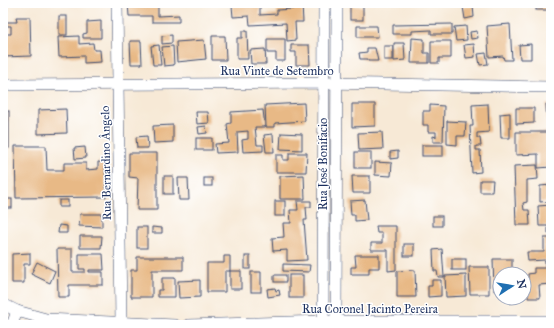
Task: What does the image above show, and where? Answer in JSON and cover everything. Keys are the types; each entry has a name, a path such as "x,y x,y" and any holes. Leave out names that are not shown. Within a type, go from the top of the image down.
{"street":[{"name":"Rua Bernardino Ângelo","path":"117,3 121,322"},
{"name":"Rua José Bonifacio","path":"323,323 324,3"},
{"name":"Rua José Bonifacio","path":"336,323 337,3"},
{"name":"Rua Vinte de Setembro","path":"3,85 324,83 551,87"},
{"path":"3,304 17,311 46,319 175,325"},
{"path":"12,325 17,311"},
{"name":"Rua Coronel Jacinto Pereira","path":"188,325 551,321"}],"building":[{"path":"128,3 158,3 158,16 179,15 179,22 152,22 152,16 129,16"},
{"path":"536,3 551,3 551,10 536,10"},
{"path":"302,4 303,22 295,22 296,40 287,41 286,23 250,25 249,16 233,17 232,6 260,5 260,15 277,14 277,10 293,9 293,5"},
{"path":"350,6 363,6 363,20 350,20"},
{"path":"473,6 474,17 465,19 463,7"},
{"path":"59,16 67,16 67,35 59,35"},
{"path":"16,17 30,17 31,56 3,57 3,34 11,34 11,26 7,26 6,22 17,22"},
{"path":"101,21 101,38 83,38 83,34 87,33 87,22"},
{"path":"452,24 452,34 431,34 431,30 412,31 412,34 393,34 393,25"},
{"path":"510,24 512,60 504,60 503,56 489,57 487,26"},
{"path":"357,26 377,26 378,37 357,37"},
{"path":"466,26 467,40 456,41 454,27"},
{"path":"242,31 247,31 248,59 237,59 237,38 242,38"},
{"path":"477,31 478,38 471,39 470,32"},
{"path":"172,35 172,43 162,44 162,36"},
{"path":"79,36 79,44 93,43 94,50 100,50 101,62 84,63 84,56 59,57 58,37"},
{"path":"212,36 225,36 226,60 212,60"},
{"path":"412,38 424,39 424,53 429,53 429,63 411,63"},
{"path":"267,39 285,39 285,61 276,61 276,53 267,53"},
{"path":"204,40 206,59 177,62 176,42"},
{"path":"130,41 141,41 142,64 131,64"},
{"path":"431,41 451,41 451,58 439,58 439,63 431,63"},
{"path":"394,43 404,43 405,60 394,61"},
{"path":"474,44 475,57 466,58 464,45"},
{"path":"531,44 531,59 520,59 519,45"},
{"path":"159,45 161,65 153,65 151,46"},
{"path":"291,45 309,45 310,65 296,65 296,52 291,52"},
{"path":"173,46 174,65 164,66 162,47"},
{"path":"384,46 393,46 393,60 384,60"},
{"path":"367,48 375,48 378,61 360,59 359,53 367,52"},
{"path":"265,49 266,64 251,64 250,50"},
{"path":"486,53 488,64 480,65 478,54"},
{"path":"304,103 305,121 275,123 275,127 266,127 265,105"},
{"path":"352,104 375,104 375,126 352,127"},
{"path":"488,104 489,132 477,133 477,138 480,138 481,146 476,146 476,150 480,150 481,172 472,173 470,126 473,126 472,105"},
{"path":"546,104 551,104 551,125 547,125"},
{"path":"430,105 444,106 443,142 433,142 433,136 436,137 436,132 428,132 428,125 423,125 423,111 430,111"},
{"path":"516,108 534,108 534,123 516,124"},
{"path":"66,109 67,133 38,134 38,110"},
{"path":"263,110 265,127 255,127 257,145 263,145 263,151 243,152 242,140 248,139 248,131 237,132 238,152 216,153 215,144 229,143 227,124 231,123 231,112"},
{"path":"3,111 9,111 9,148 3,148"},
{"path":"196,112 208,112 209,123 197,124"},
{"path":"510,113 510,138 501,138 500,114"},
{"path":"447,121 466,122 465,136 457,136 457,145 447,144"},
{"path":"173,125 173,142 154,143 153,126"},
{"path":"206,126 207,133 199,134 198,127"},
{"path":"382,132 383,149 359,150 358,133"},
{"path":"516,132 551,132 551,167 538,168 538,154 516,155"},
{"path":"281,133 302,134 302,150 280,149"},
{"path":"273,134 274,152 266,152 264,135"},
{"path":"147,136 148,148 137,148 136,137"},
{"path":"196,138 212,138 212,150 196,150"},
{"path":"422,145 443,145 443,156 422,156"},
{"path":"15,146 46,146 47,170 64,170 64,163 86,163 86,170 98,169 98,162 105,162 106,197 16,198"},
{"path":"85,147 86,158 75,159 74,148"},
{"path":"398,151 398,158 390,159 390,152"},
{"path":"355,152 371,152 371,168 355,168"},
{"path":"129,153 157,153 157,210 137,210 138,178 129,177"},
{"path":"289,153 307,153 306,172 276,172 276,155 283,155 283,160 289,160"},
{"path":"375,162 392,163 391,176 375,175"},
{"path":"537,165 538,179 527,180 527,202 523,203 524,210 529,210 530,225 516,225 514,166"},
{"path":"304,175 305,199 280,199 280,176"},
{"path":"164,176 173,176 173,194 164,194"},
{"path":"352,176 370,176 370,193 353,193"},
{"path":"178,178 188,178 189,200 179,200"},
{"path":"204,178 212,178 212,186 204,186"},
{"path":"480,180 493,180 492,192 480,192"},
{"path":"551,185 551,201 540,202 540,186"},
{"path":"3,199 12,199 12,208 3,208"},
{"path":"59,200 68,200 68,207 59,207"},
{"path":"365,200 367,220 355,221 355,215 351,215 350,201"},
{"path":"275,201 285,201 285,216 275,216"},
{"path":"297,201 311,201 311,207 306,207 307,220 304,220 307,260 287,261 287,250 273,251 272,238 284,237 283,223 291,223 290,210 298,210"},
{"path":"551,205 551,233 548,233 548,226 539,226 538,206"},
{"path":"80,214 102,214 102,227 79,226"},
{"path":"433,216 442,216 442,226 433,226"},
{"path":"59,225 67,226 67,233 58,233"},
{"path":"376,226 396,226 396,270 388,271 388,250 371,250 371,243 382,243 382,233 377,233"},
{"path":"137,227 147,227 147,248 137,248"},
{"path":"152,227 162,228 162,233 152,233"},
{"path":"80,236 102,236 101,248 80,248"},
{"path":"544,238 551,238 551,284 539,285 540,298 532,298 532,273 534,273 534,268 545,268 545,260 528,261 527,252 544,252"},
{"path":"404,244 414,244 414,256 404,256"},
{"path":"57,249 72,249 72,272 85,272 85,269 79,269 79,254 103,254 104,270 89,270 89,272 103,272 103,285 69,285 69,297 58,297"},
{"path":"442,249 444,277 438,277 437,271 434,271 433,250"},
{"path":"30,253 30,264 24,264 24,283 12,283 12,254"},
{"path":"355,255 379,255 379,268 369,268 369,274 351,274 351,267 356,267"},
{"path":"224,256 230,256 230,271 225,271 225,292 207,292 207,263 224,263"},
{"path":"245,256 250,256 250,269 245,269"},
{"path":"137,257 183,257 183,270 152,270 152,297 131,297 131,270 137,270"},
{"path":"452,259 466,259 466,270 452,270"},
{"path":"493,259 512,259 512,266 493,266"},
{"path":"37,262 55,271 50,283 31,274"},
{"path":"283,264 310,265 309,272 283,271"},
{"path":"469,267 489,267 489,294 470,294"},
{"path":"415,270 416,297 397,297 397,271"},
{"path":"230,271 241,271 241,289 230,289"},
{"path":"251,272 261,272 261,292 251,292"},
{"path":"274,275 286,275 286,282 274,282"},
{"path":"289,275 303,275 303,298 289,298"},
{"path":"466,275 466,296 446,297 445,276"},
{"path":"162,278 175,278 175,297 158,297 158,290 162,290"},
{"path":"200,280 200,297 179,298 178,281"},
{"path":"432,280 441,280 441,296 428,297 428,286 432,286"},
{"path":"275,288 276,291 279,290 280,295 268,297 267,289"}]}
